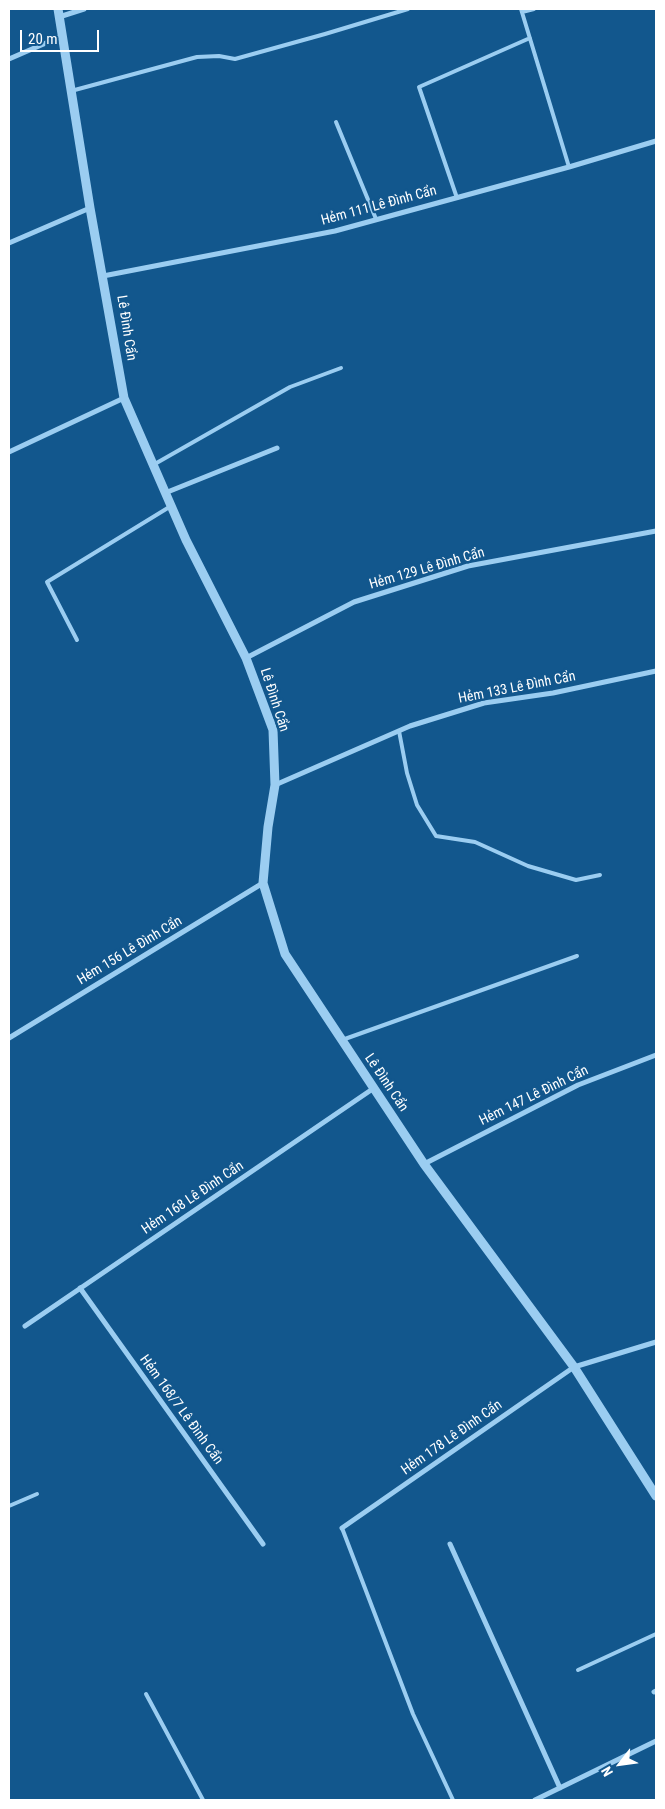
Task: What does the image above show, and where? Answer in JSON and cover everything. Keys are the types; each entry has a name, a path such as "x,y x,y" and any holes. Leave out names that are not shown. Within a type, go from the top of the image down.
{"street":[{"path":"59,13 84,9"},
{"name":"Lê Đình Cẩn","path":"59,13 90,208 124,398 171,506 219,608 246,658 273,730 275,786 268,827 263,883 285,954 424,1164 574,1367 656,1496"},
{"path":"9,59 62,36"},
{"name":"Hẻm 111 Lê Đình Cẩn","path":"103,276 335,231 569,167 656,141"},
{"path":"9,243 90,208"},
{"path":"9,452 124,398"},
{"path":"166,493 276,448"},
{"name":"Hẻm 129 Lê Đình Cẩn","path":"246,658 354,602 468,566 656,531"},
{"name":"Hẻm 133 Lê Đình Cẩn","path":"275,786 410,726 484,703 553,693 656,671"},
{"name":"Hẻm 156 Lê Đình Cẩn","path":"9,1038 263,883"},
{"name":"Hẻm 147 Lê Đình Cẩn","path":"424,1164 578,1085 656,1055"},
{"name":"Hẻm 168 Lê Đình Cẩn","path":"25,1326 374,1088"},
{"name":"Hẻm 168/7 Lê Đình Cẩn","path":"80,1288 263,1544"},
{"name":"Hẻm 178 Lê Đình Cẩn","path":"342,1528 574,1367 656,1342"},
{"path":"450,1544 560,1788"},
{"path":"535,1800 656,1741"}],"lane":[{"path":"71,90 197,58 219,56 235,59 408,9"},
{"path":"534,9 522,11 569,167"},
{"path":"457,198 419,87 530,38"},
{"path":"336,122 376,219"},
{"path":"153,465 290,387 340,368"},
{"path":"77,640 47,582 171,506"},
{"path":"399,731 407,772 417,805 436,836 475,842 528,866 576,880 600,874"},
{"path":"342,1040 577,956"},
{"path":"9,1506 37,1494"},
{"path":"342,1528 413,1714 453,1800"},
{"path":"578,1670 656,1634"},
{"path":"146,1694 203,1800"}]}
